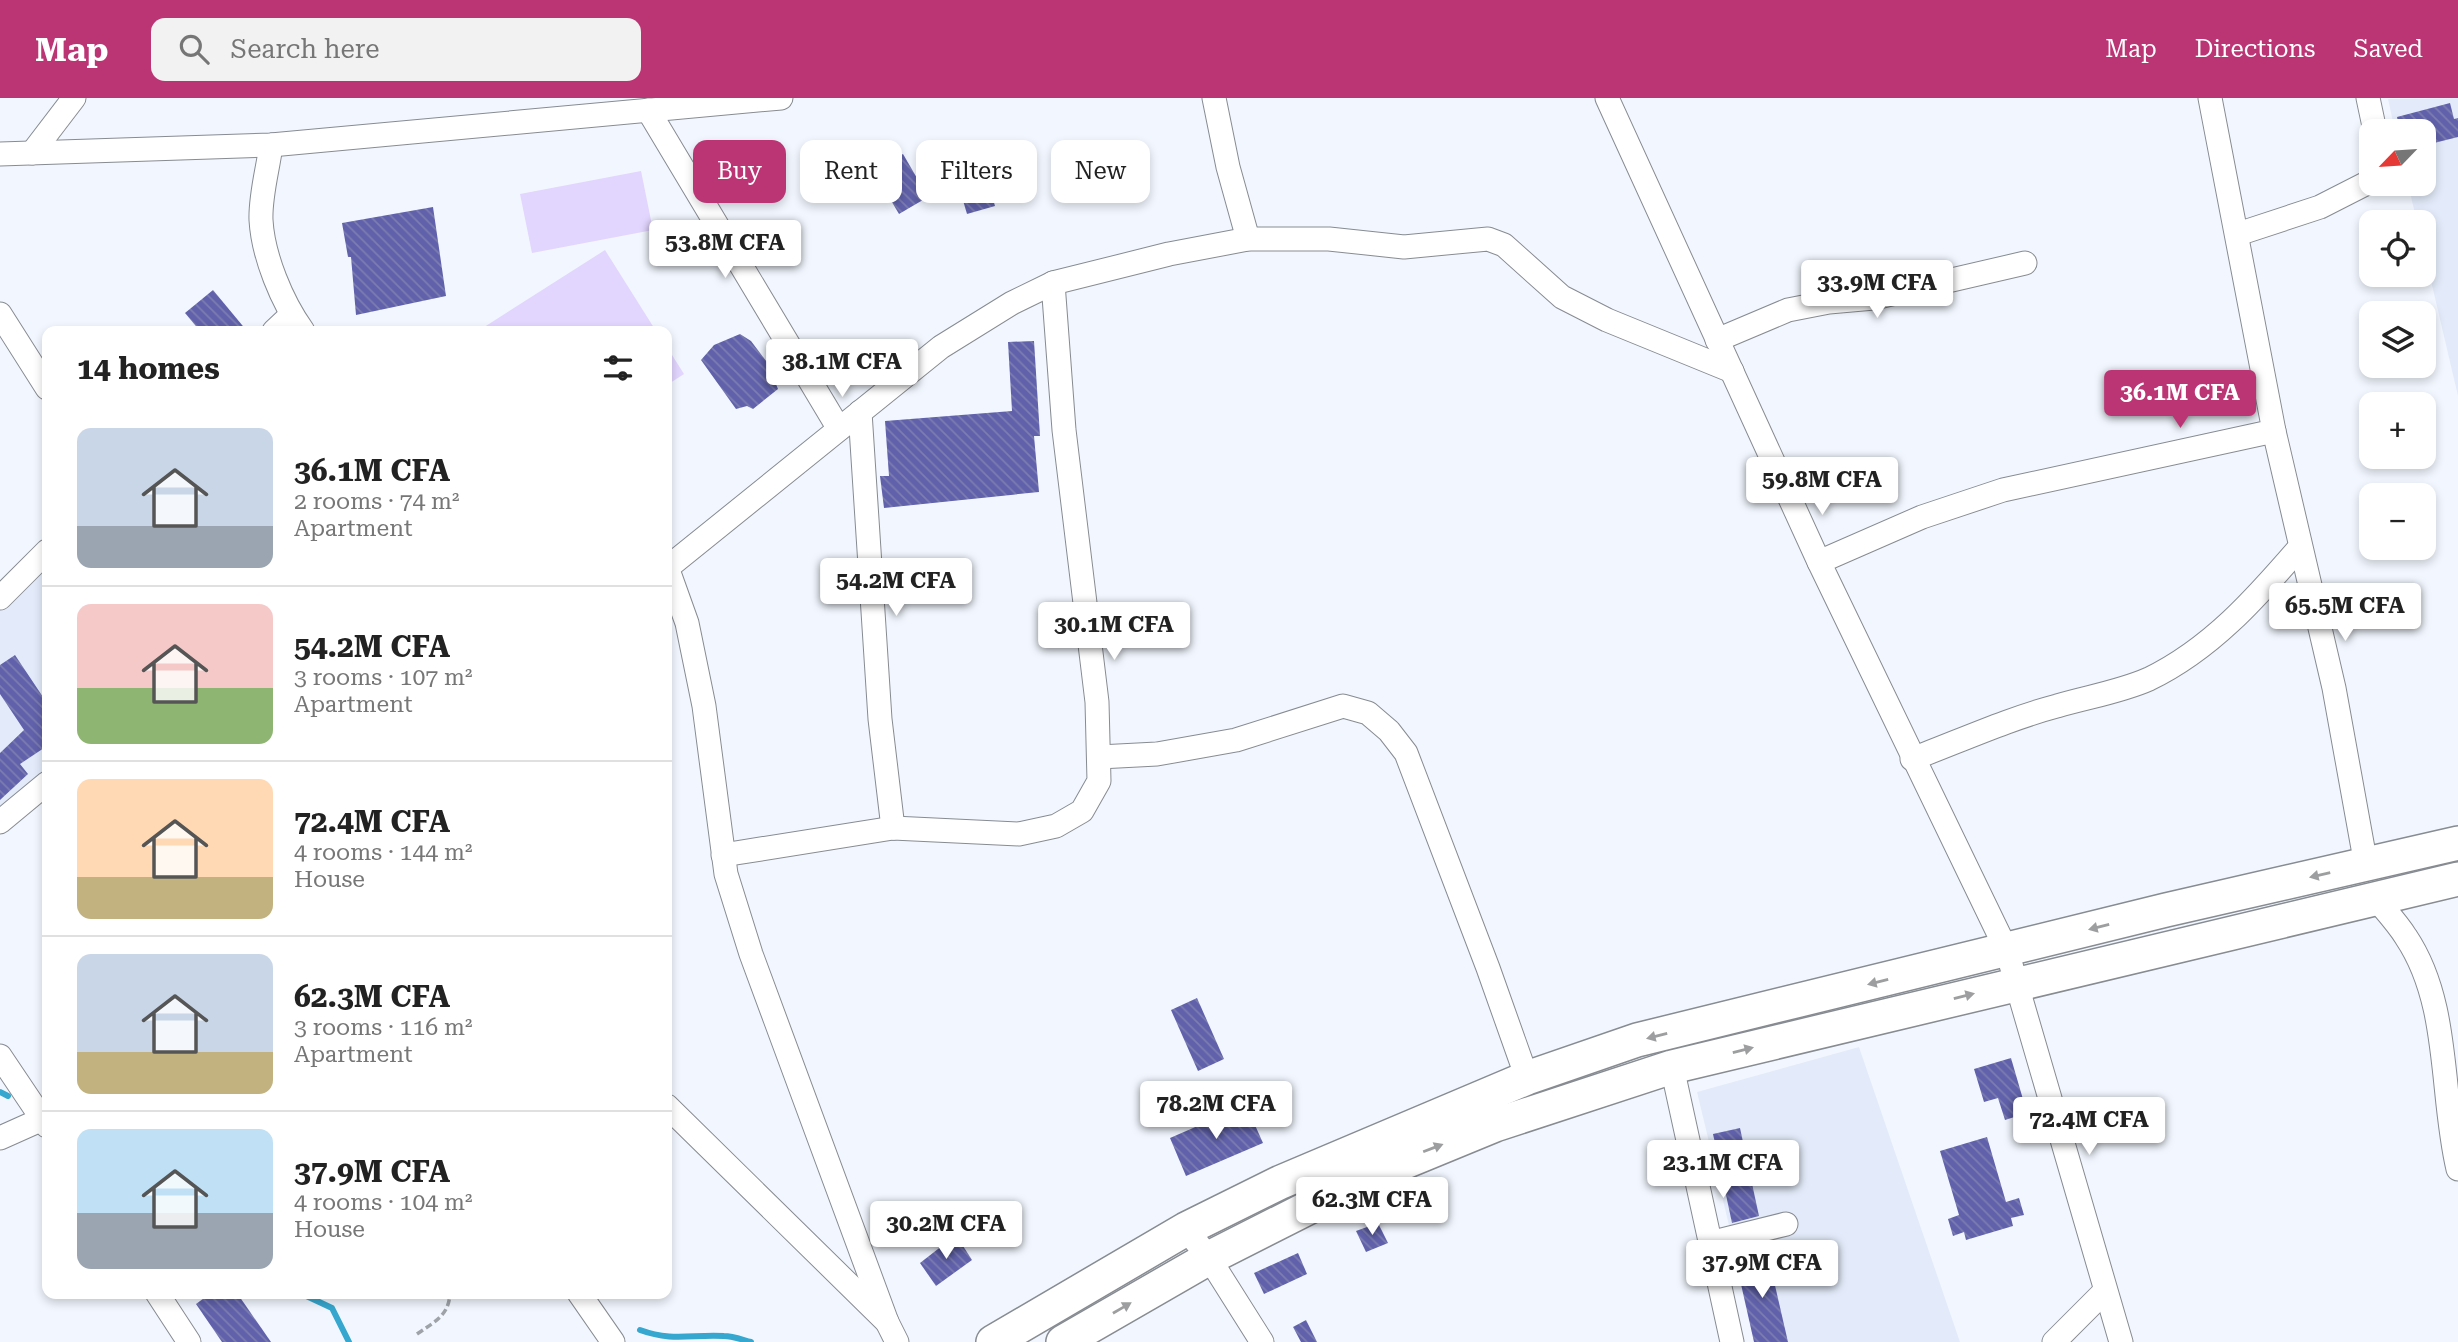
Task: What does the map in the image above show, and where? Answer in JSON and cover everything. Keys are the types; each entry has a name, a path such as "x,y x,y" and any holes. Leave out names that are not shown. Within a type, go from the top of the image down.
{"highway":[{"path":"993,1342 1186,1229 1282,1182 1527,1078 1637,1040 2458,842"},
{"path":"1069,1341 1209,1258 1423,1153 1672,1067 2458,879"}],"street":[{"path":"32,153 74,98"},
{"path":"0,154 271,145 782,98"},
{"path":"1214,98 1248,239"},
{"path":"1607,98 1819,562 2007,951 2121,1342"},
{"path":"2210,98 2274,430 2334,688 2366,865"},
{"path":"2368,98 2372,119"},
{"path":"648,110 839,429"},
{"path":"271,145 261,220 270,262 297,323"},
{"path":"2238,233 2320,207 2359,189"},
{"path":"672,563 941,347 1012,303 1054,283 1169,254 1248,239 1329,239 1404,247 1488,239 1504,245 1562,297 1607,320 1732,371"},
{"path":"1717,340 1788,310 1829,302 1874,298 2025,264"},
{"path":"723,855 893,828 1019,834 1056,826 1082,811 1099,781 1097,702 1068,469 1054,283"},
{"path":"0,314 42,380"},
{"path":"860,412 880,719 893,828"},
{"path":"1819,562 1922,517 2003,490 2274,430"},
{"path":"1912,759 2056,706 2148,679 2189,655 2221,630 2253,600 2300,547"},
{"path":"0,598 42,556"},
{"path":"672,581 687,623 704,706 726,874 751,954 892,1332"},
{"path":"1099,757 1157,754 1236,740 1343,706 1368,713 1388,731 1406,754 1489,968 1527,1078"},
{"path":"0,822 42,787"},
{"path":"2376,899 2407,938 2424,975 2439,1031 2451,1142 2458,1169"},
{"path":"0,1056 42,1115"},
{"path":"1672,1067 1732,1342"},
{"path":"672,1111 892,1332"},
{"path":"0,1138 42,1122"},
{"path":"1710,1243 1786,1224"},
{"path":"1186,1229 1209,1258 1262,1342"},
{"path":"2054,1342 2105,1291"},
{"path":"161,1299 188,1342"},
{"path":"583,1299 613,1342"}],"path":[{"path":"417,1334 443,1316 449,1299"}],"shaded area":[{"path":"2458,98 2458,396 2432,287 2436,287 2436,210 2414,210 2411,196 2436,196 2436,119 2392,119 2388,99"},
{"path":"641,171 653,230 532,253 520,194"},
{"path":"605,250 653,326 486,326"},
{"path":"672,355 684,374 672,382"},
{"path":"42,566 42,777 0,815 0,605"},
{"path":"1859,1047 1960,1342 1757,1342 1697,1092"}],"building":[{"path":"2450,103 2454,119 2458,118 2458,137 2436,142 2436,119 2397,117"},
{"path":"902,155 916,176 918,203 899,214 892,203 902,203"},
{"path":"964,203 994,203 995,206 967,214"},
{"path":"433,207 446,296 356,315 351,257 348,257 342,223"},
{"path":"213,290 243,326 196,326 185,313"},
{"path":"740,334 751,341 773,370 771,372 778,389 753,409 747,406 736,409 701,360 714,345"},
{"path":"1034,341 1040,436 1034,436 1039,492 884,508 880,476 889,476 885,421 1012,411 1008,342"},
{"path":"15,655 42,696 42,749 20,764 28,774 0,800 0,753 24,730 0,694 0,665"},
{"path":"1197,998 1224,1059 1198,1071 1171,1010"},
{"path":"2011,1058 2027,1113 2005,1120 1998,1098 1984,1102 1974,1069"},
{"path":"1246,1105 1263,1143 1186,1176 1170,1138"},
{"path":"1740,1128 1759,1216 1732,1223 1713,1134"},
{"path":"1987,1137 2006,1202 2019,1198 2024,1215 2011,1218 2013,1226 1966,1240 1964,1232 1953,1236 1948,1219 1959,1215 1940,1151"},
{"path":"1378,1223 1388,1243 1366,1252 1356,1231"},
{"path":"956,1235 972,1260 936,1286 920,1263"},
{"path":"1298,1253 1307,1274 1264,1294 1254,1273"},
{"path":"1768,1255 1788,1342 1754,1342 1736,1262"},
{"path":"203,1299 241,1299 271,1342 222,1342 196,1304"},
{"path":"1306,1320 1317,1342 1301,1342 1293,1327"}],"waterway":[{"path":"0,1092 8,1096"},
{"path":"313,1299 332,1308 349,1342"},
{"path":"640,1330 663,1336 727,1336 751,1342"}]}
